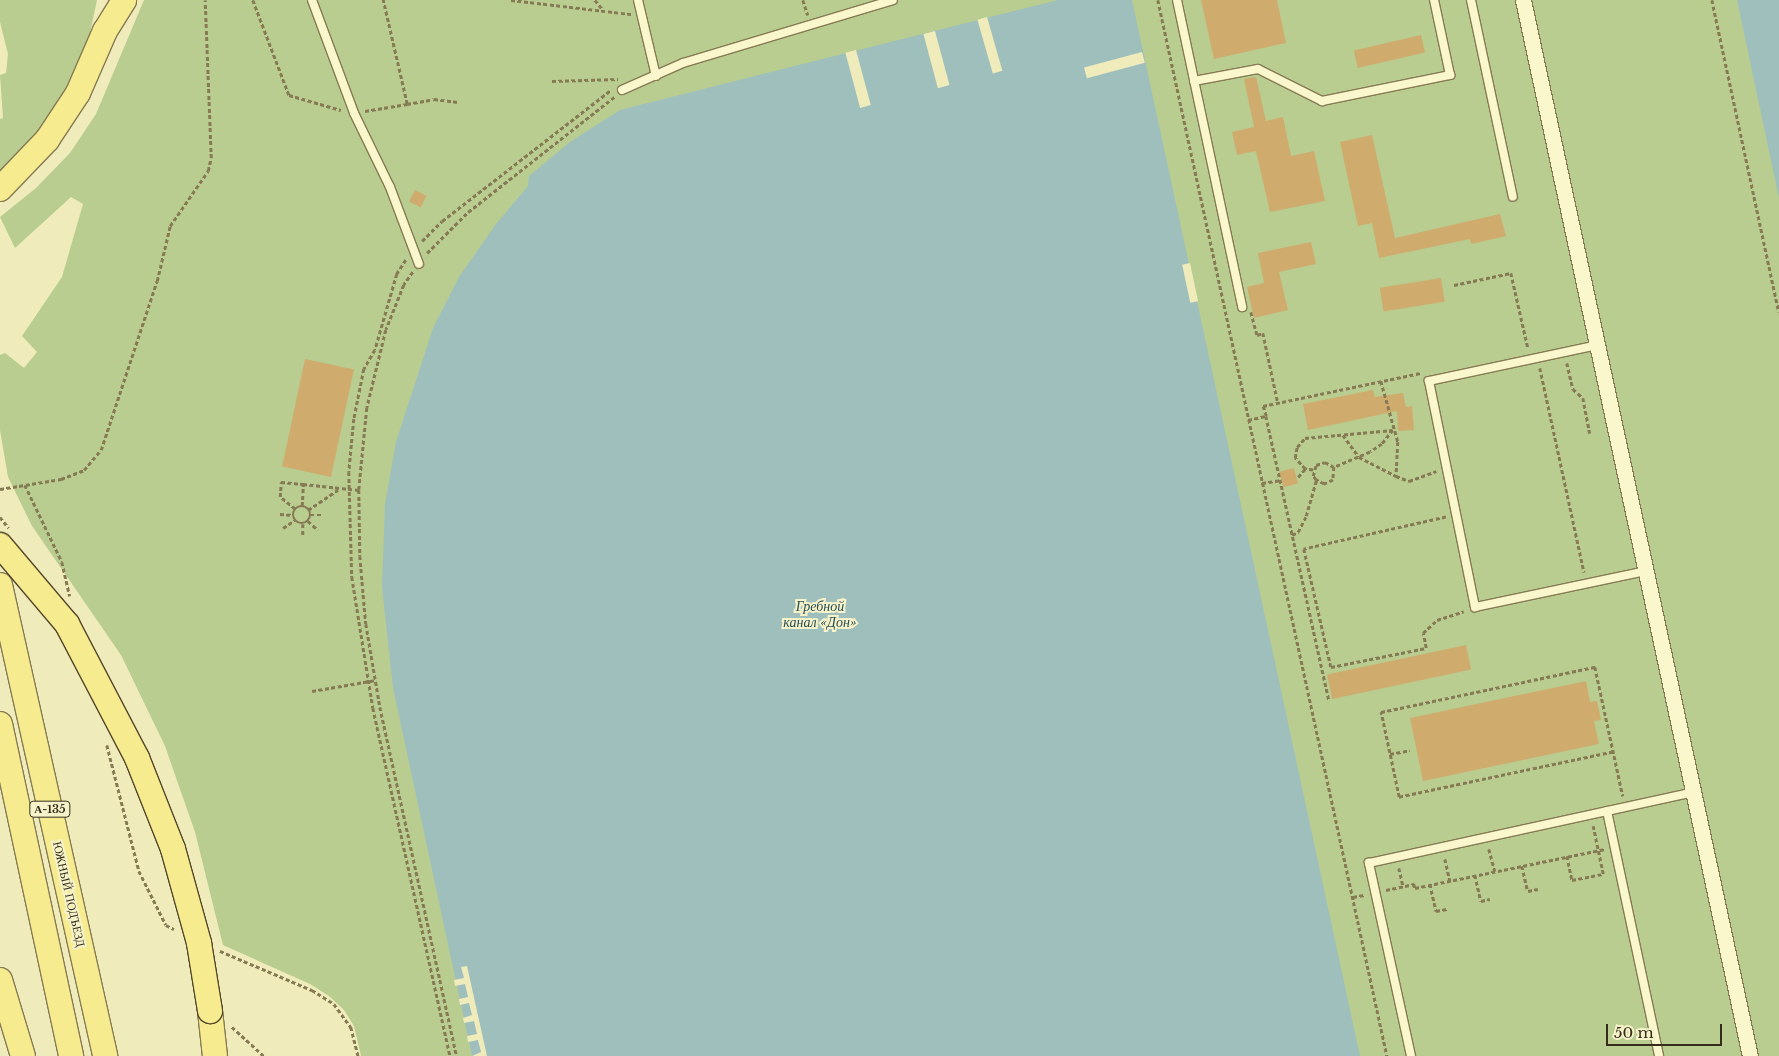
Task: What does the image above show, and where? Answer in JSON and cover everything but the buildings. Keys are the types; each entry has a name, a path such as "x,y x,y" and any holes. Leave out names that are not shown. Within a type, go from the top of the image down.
{"main road":[{"path":"105,32 112,0"},
{"path":"0,189 47,140 78,93 105,32 124,0"},
{"path":"0,545 67,624 137,758 173,849 199,943 215,1056"},
{"name":"ЮЖНЫЙ ПОДЪЕЗД","path":"0,585 103,1045"},
{"name":"А-135","path":"0,724 69,1049"},
{"path":"0,980 23,1056"}],"street":[{"path":"1523,0 1750,1056"}],"lane":[{"path":"312,0 354,113 390,187 419,264"},
{"path":"638,0 656,76"},
{"path":"622,90 683,63 893,0"},
{"path":"1177,0 1242,307"},
{"path":"1194,81 1258,69 1322,101 1450,75 1434,0"},
{"path":"1471,0 1513,197"},
{"path":"1598,345 1429,381 1475,607 1646,571"},
{"path":"1410,1056 1369,863 1694,792"},
{"path":"1607,811 1659,1056"}],"path":[{"path":"0,489 61,479 84,470 101,450 158,281 170,226 208,171 211,158 205,0"},
{"path":"253,0 289,95 354,113 434,99 460,102"},
{"path":"384,0 407,104"},
{"path":"511,0 642,15"},
{"path":"595,0 604,11"},
{"path":"1158,0 1387,1056"},
{"path":"1712,0 1779,312"},
{"path":"552,81 619,79"},
{"path":"612,89 442,221 414,250 397,274 375,350 364,370 354,419 350,489 352,577 368,682 450,1056 457,1055 376,680 363,592 358,490 373,381 395,305 404,285 441,236 468,212 622,90"},
{"path":"1454,285 1512,273 1528,350"},
{"path":"1224,311 1242,307 1251,312 1257,335 1263,333 1278,403"},
{"path":"1518,352 1536,348 1587,584"},
{"path":"1565,352 1573,389 1583,398 1590,433"},
{"path":"1328,700 1264,406 1430,371"},
{"path":"1381,381 1393,430 1398,442 1396,476"},
{"path":"1248,420 1266,416"},
{"path":"1313,470 1305,469 1295,458 1300,442 1310,436 1393,430"},
{"path":"1313,470 1320,462 1334,467 1359,457 1382,444 1393,430"},
{"path":"1343,435 1359,457 1409,481 1439,470"},
{"path":"1316,480 1324,484 1333,480 1334,467"},
{"path":"1298,477 1305,469"},
{"path":"1292,534 1304,522 1316,480 1313,470"},
{"path":"1262,483 1280,480"},
{"path":"295,509 280,497 280,482 358,490"},
{"path":"302,506 303,484"},
{"path":"308,510 339,489"},
{"path":"302,506 295,509 293,515 295,520 303,524"},
{"path":"302,506 308,510 310,515 308,521 303,524"},
{"path":"280,514 293,515"},
{"path":"1457,514 1304,549 1331,668 1426,648 1423,633 1436,620 1475,607"},
{"path":"310,515 322,515"},
{"path":"283,528 295,520"},
{"path":"308,521 318,530"},
{"path":"303,524 303,535"},
{"path":"1613,752 1399,797 1381,712 1595,667 1625,807"},
{"path":"312,691 376,680"},
{"path":"1390,754 1410,750"},
{"path":"1567,856 1572,880 1603,874 1590,815"},
{"path":"1487,838 1495,871"},
{"path":"1442,847 1450,880"},
{"path":"1353,897 1414,884 1415,888 1615,847"},
{"path":"1397,857 1403,886"},
{"path":"1522,866 1528,891 1538,889"},
{"path":"1475,875 1481,901 1490,899"},
{"path":"1430,884 1436,911 1447,909"},
{"path":"230,1024 264,1056"}],"green space":[{"path":"0,0 97,0 90,33 71,83 51,116 0,172 0,119 3,118 0,75 6,73 8,54 0,22"},
{"name":"Гребной канал «Дон»","path":"144,0 1779,0 1779,1056 361,1056 354,1026 344,1010 329,996 310,984 223,945 195,832 165,746 121,655 32,526 8,477 0,430 0,355 5,353 24,368 37,352 22,336 62,277 83,204 71,197 15,248 0,217 36,188 70,153 96,114"}],"water":[{"name":"Гребной канал «Дон»","path":"1058,0 1132,0 1360,1056 472,1056 393,688 382,587 385,504 396,442 433,328 459,277 496,224 528,186 529,176 570,142 620,110"},
{"path":"1737,0 1779,0 1779,198"}],"pier":[{"path":"987,17 1002,71 993,74 977,20"},
{"path":"935,31 949,85 938,88 923,34"},
{"path":"856,50 871,105 860,108 845,53"},
{"path":"1142,52 1145,63 1087,78 1084,68"},
{"path":"1190,263 1198,301 1190,303 1182,265"},
{"path":"467,966 487,1056 472,1056 481,1052 478,1040 468,1042 467,1036 477,1034 474,1021 464,1023 463,1018 472,1015 469,1003 460,1005 459,999 468,997 465,984 455,986 454,980 464,978 461,967"}]}
